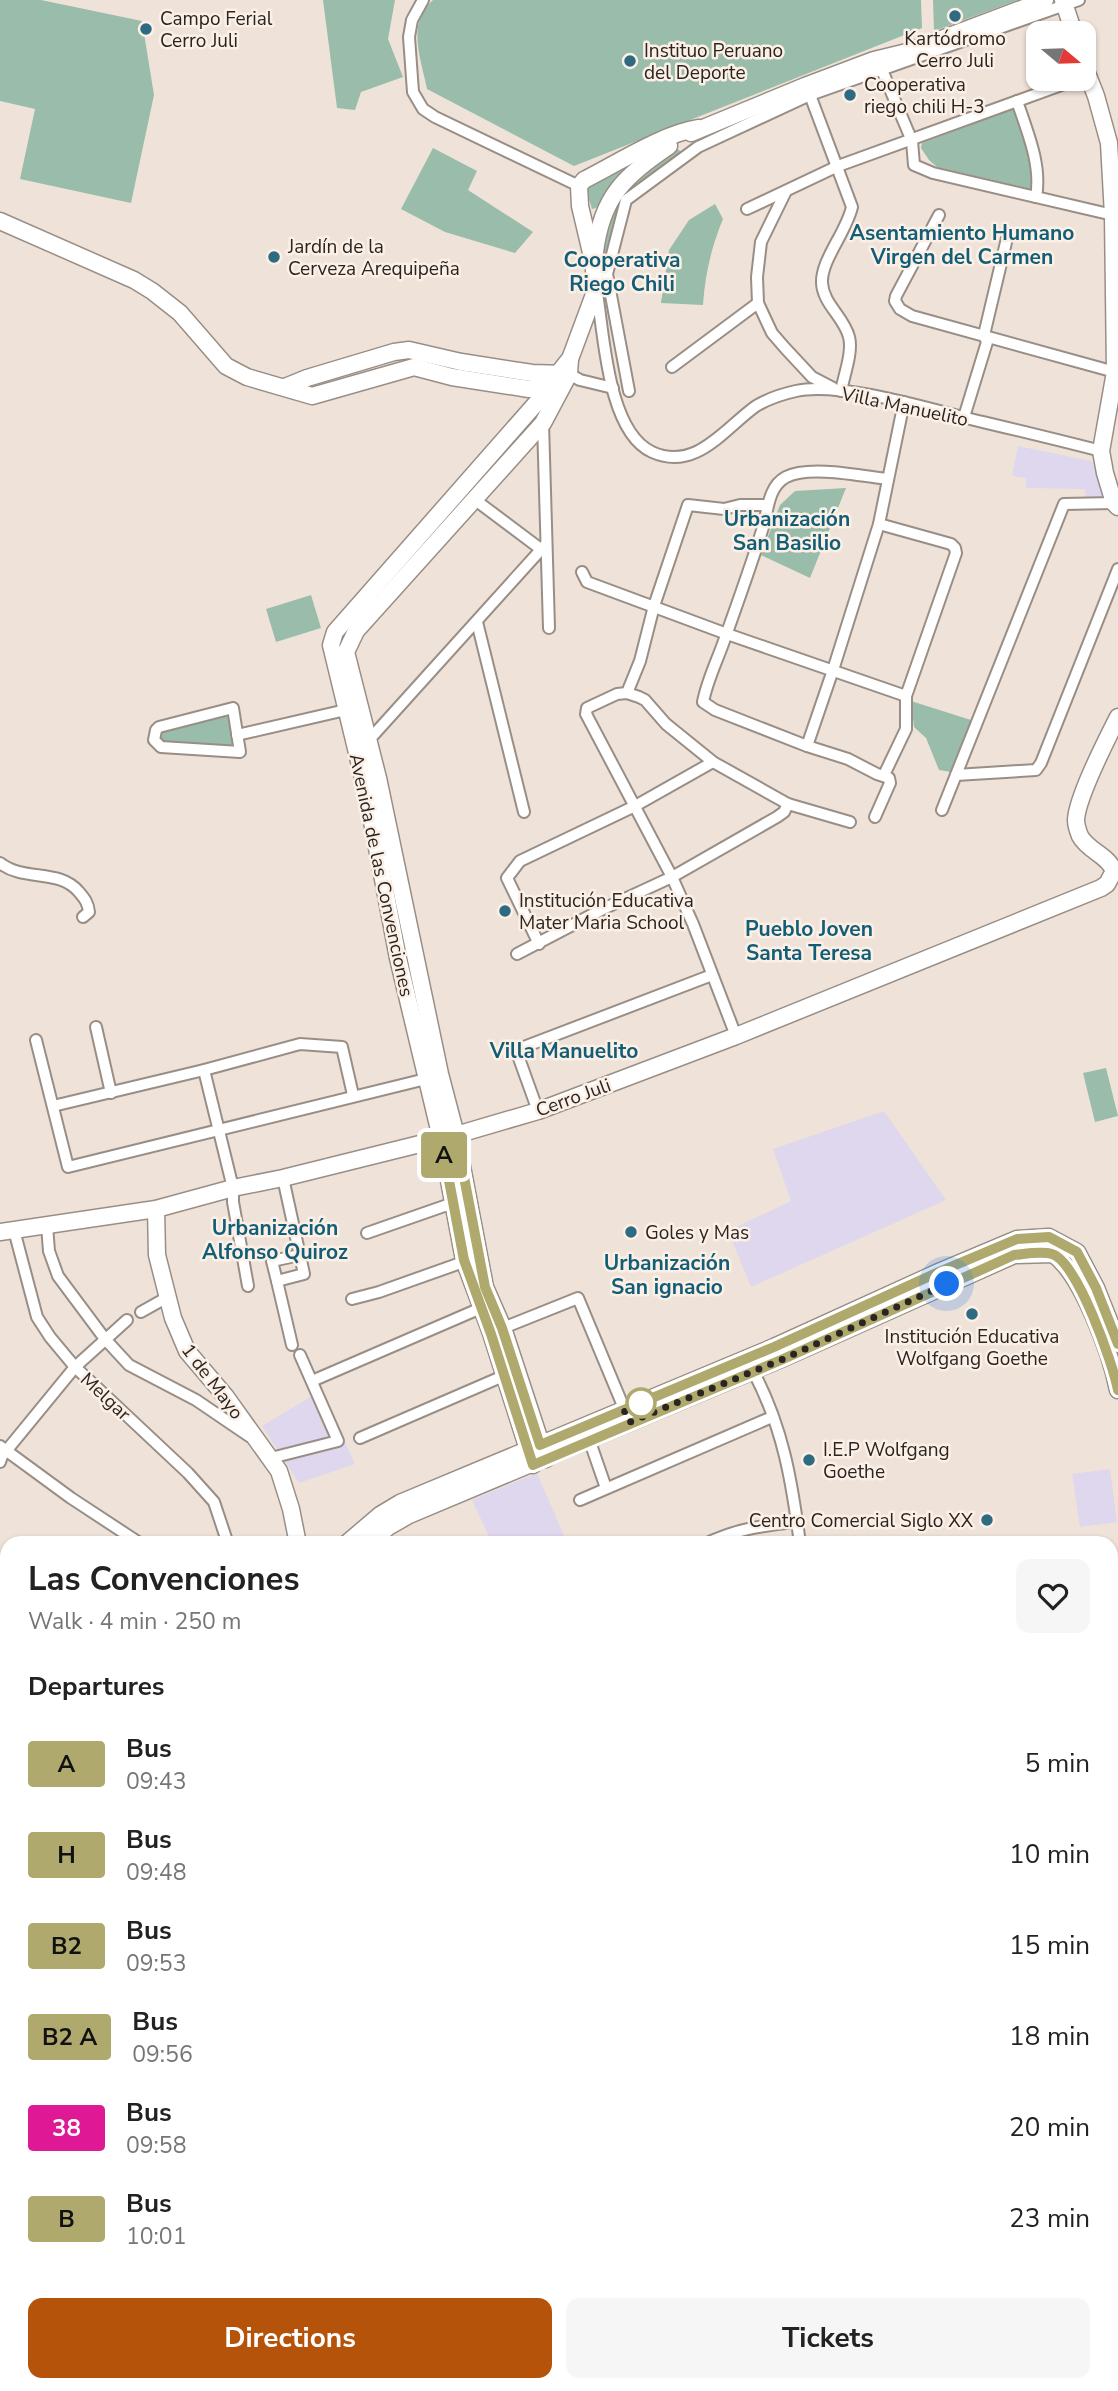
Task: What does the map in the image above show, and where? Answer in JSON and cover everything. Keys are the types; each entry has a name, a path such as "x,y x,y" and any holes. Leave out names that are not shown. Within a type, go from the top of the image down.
{"street":[{"path":"423,0 412,20 409,37 413,92 423,109 579,186"},
{"path":"629,391 607,274 625,200 698,147 907,52 1045,0"},
{"path":"596,289 593,261 580,206 579,186 583,180 688,130 1069,2 1072,21"},
{"path":"878,65 912,141 914,165 933,173 1113,215"},
{"path":"747,209 838,166 912,141 1041,91"},
{"path":"942,810 1064,504 1116,505 1101,451 1112,430 1116,362 1116,280 1109,142 1093,91"},
{"path":"786,191 761,242 757,277 758,303 772,333 812,377 823,385 841,391 850,341 845,326 823,293 822,282 824,267 848,223 852,207 810,95"},
{"path":"1017,101 1032,147 1036,169 1036,197"},
{"path":"593,261 597,233 605,207 617,190 646,162 699,128"},
{"path":"939,215 895,300 900,310 912,316 985,335 1116,362"},
{"path":"0,221 134,280 180,313 226,366 247,377 285,387 298,394 312,396 414,368 529,389 564,377 612,388"},
{"path":"964,417 987,342 985,335 1007,234"},
{"name":"Villa Manuelito","path":"596,289 612,388 623,425 632,438 650,452 676,457 706,448 766,401 798,390 841,391 904,402 1101,451"},
{"name":"Avenida de las Convenciones","path":"390,875 366,790 346,652 351,637 543,423 564,377 596,289"},
{"path":"672,367 758,303"},
{"name":"Avenida de las Convenciones","path":"497,1331 481,1308 449,1137 433,1077 390,875 369,740 331,652 335,632 564,377"},
{"path":"807,746 879,524 904,402"},
{"path":"543,423 544,547 549,628"},
{"path":"875,817 891,779 828,751 807,746 715,710 703,702 765,520 767,505 777,485 786,477 799,474 838,472 887,479"},
{"path":"474,499 544,547"},
{"path":"627,693 640,661 654,606 688,505 724,509 740,505 767,505"},
{"path":"879,524 951,544 956,554 906,696 906,729 884,775"},
{"path":"369,740 544,547"},
{"path":"956,775 1036,770 1118,569"},
{"path":"582,572 587,582 906,696"},
{"path":"477,622 524,813"},
{"path":"736,1036 672,877 586,714 587,708 617,694 627,693 645,700 666,724 713,762 788,804 850,822"},
{"path":"233,708 237,735 240,752 161,747 154,740 159,727 233,708"},
{"path":"237,735 353,708"},
{"path":"1116,871 1088,847 1076,822 1086,788 1118,717"},
{"path":"539,944 507,878 520,862 635,806 713,762"},
{"path":"517,954 672,877 778,817 788,804"},
{"path":"0,863 12,870 68,881 87,901 89,912 83,917"},
{"name":"Cerro Juli","path":"7,1231 156,1209 449,1137 538,1111 736,1036 1094,891 1107,884 1116,871"},
{"path":"538,1111 516,1050 712,975"},
{"path":"96,1027 111,1093"},
{"path":"36,1040 68,1167 433,1077"},
{"path":"53,1106 300,1044 342,1047 353,1096"},
{"path":"204,1070 233,1188 233,1202 248,1286"},
{"name":"Avenida de las Convenciones","path":"449,1137 453,1203 472,1259 485,1287 537,1454"},
{"path":"277,1281 304,1274 284,1178"},
{"path":"367,1233 453,1203"},
{"name":"1 de Mayo","path":"156,1209 157,1255 166,1298 187,1351 226,1397 271,1458 286,1491 296,1536"},
{"path":"47,1226 49,1251 58,1276 105,1339 129,1365 196,1400 259,1443"},
{"name":"Melgar","path":"7,1231 37,1317 50,1337 75,1367 188,1473 214,1502 226,1536"},
{"path":"378,1536 409,1515 537,1454 627,1416 941,1271 1017,1239 1049,1237 1077,1252 1096,1288 1118,1343"},
{"path":"355,1536 400,1503 537,1454 589,1440 627,1416 753,1371 1014,1255 1053,1254 1069,1270 1105,1346 1118,1390"},
{"path":"292,1345 272,1261 300,1255"},
{"path":"352,1298 379,1292 472,1259"},
{"path":"141,1311 166,1298"},
{"path":"497,1331 578,1298 627,1416"},
{"path":"312,1381 481,1308"},
{"path":"0,1462 3,1448 75,1367 127,1320"},
{"path":"271,1458 338,1441 300,1354"},
{"path":"753,1371 792,1478 799,1536"},
{"path":"360,1438 510,1373"},
{"path":"580,1500 772,1417"},
{"path":"589,1440 606,1488"},
{"path":"3,1448 129,1536"},
{"path":"722,1536 749,1527 797,1522"}],"shaded area":[{"path":"1018,446 1096,464 1103,498 1086,499 1085,489 1026,488 1026,478 1012,476"},
{"path":"884,1111 946,1200 751,1287 728,1231 791,1201 773,1149"},
{"path":"322,1390 355,1464 299,1483 262,1426"},
{"path":"1110,1469 1117,1522 1080,1527 1072,1474"},
{"path":"537,1473 564,1536 489,1536 472,1500"}],"green space":[{"path":"0,0 41,0 142,21 154,95 131,203 20,179 35,109 0,101"},
{"path":"323,0 395,0 388,39 403,77 361,92 355,110 337,108"},
{"name":"Instituo Peruano del Deporte","path":"433,0 921,0 922,28 574,166 427,89 419,54 418,31 425,9"},
{"name":"Kartódromo Cerro Juli","path":"933,0 1018,0 934,31"},
{"path":"1016,110 1027,146 1032,185 1030,189 937,167 921,148 922,143"},
{"path":"433,148 477,171 468,190 533,232 515,253 445,232 401,209"},
{"path":"676,148 683,153 629,197 606,269 600,267 616,204 636,181"},
{"path":"624,165 629,167 596,208 592,209 587,193 589,184"},
{"path":"715,204 723,219 709,262 703,305 661,303 669,250 689,220"},
{"path":"846,488 810,578 761,555 780,505 795,491"},
{"path":"311,595 321,628 276,642 266,609"},
{"path":"911,701 971,720 951,772 939,770 926,738 914,727"},
{"path":"230,713 236,747 164,744 159,740 161,730"},
{"path":"1106,1068 1118,1116 1095,1122 1083,1073"}],"bus line":[{"name":"A","path":"1118,1344 1096,1288 1077,1252 1049,1237 1017,1239 774,1347 540,1445 502,1328 485,1287 456,1135 441,1138 464,1260 533,1465 781,1360 1014,1255 1053,1254 1069,1270 1105,1346 1118,1390"}],"place":[{"name":"Kartódromo Cerro Juli","path":"955,16"},
{"name":"Campo Ferial Cerro Juli","path":"146,29"},
{"name":"Instituo Peruano del Deporte","path":"630,61"},
{"name":"Cooperativa riego chili H-3","path":"850,95"},
{"name":"Jardín de la Cerveza Arequipeña","path":"274,257"},
{"name":"Institución Educativa Mater Maria School","path":"505,911"},
{"name":"Goles y Mas","path":"631,1232"},
{"name":"Institución Educativa Wolfgang Goethe","path":"972,1314"},
{"name":"I.E.P Wolfgang Goethe","path":"809,1460"},
{"name":"Centro Comercial Siglo XX","path":"987,1520"}],"district":[{"name":"Asentamiento Humano Virgen del Carmen","path":"962,245"},
{"name":"Cooperativa Riego Chili","path":"622,272"},
{"name":"Urbanización San Basilio","path":"787,531"},
{"name":"Pueblo Joven Santa Teresa","path":"809,941"},
{"name":"Villa Manuelito","path":"564,1051"},
{"name":"Urbanización Alfonso Quiroz","path":"275,1240"},
{"name":"Urbanización San ignacio","path":"667,1275"}],"route":[{"path":"641,1403 649,1399 624,1410 630,1422 781,1360 947,1284"}]}
